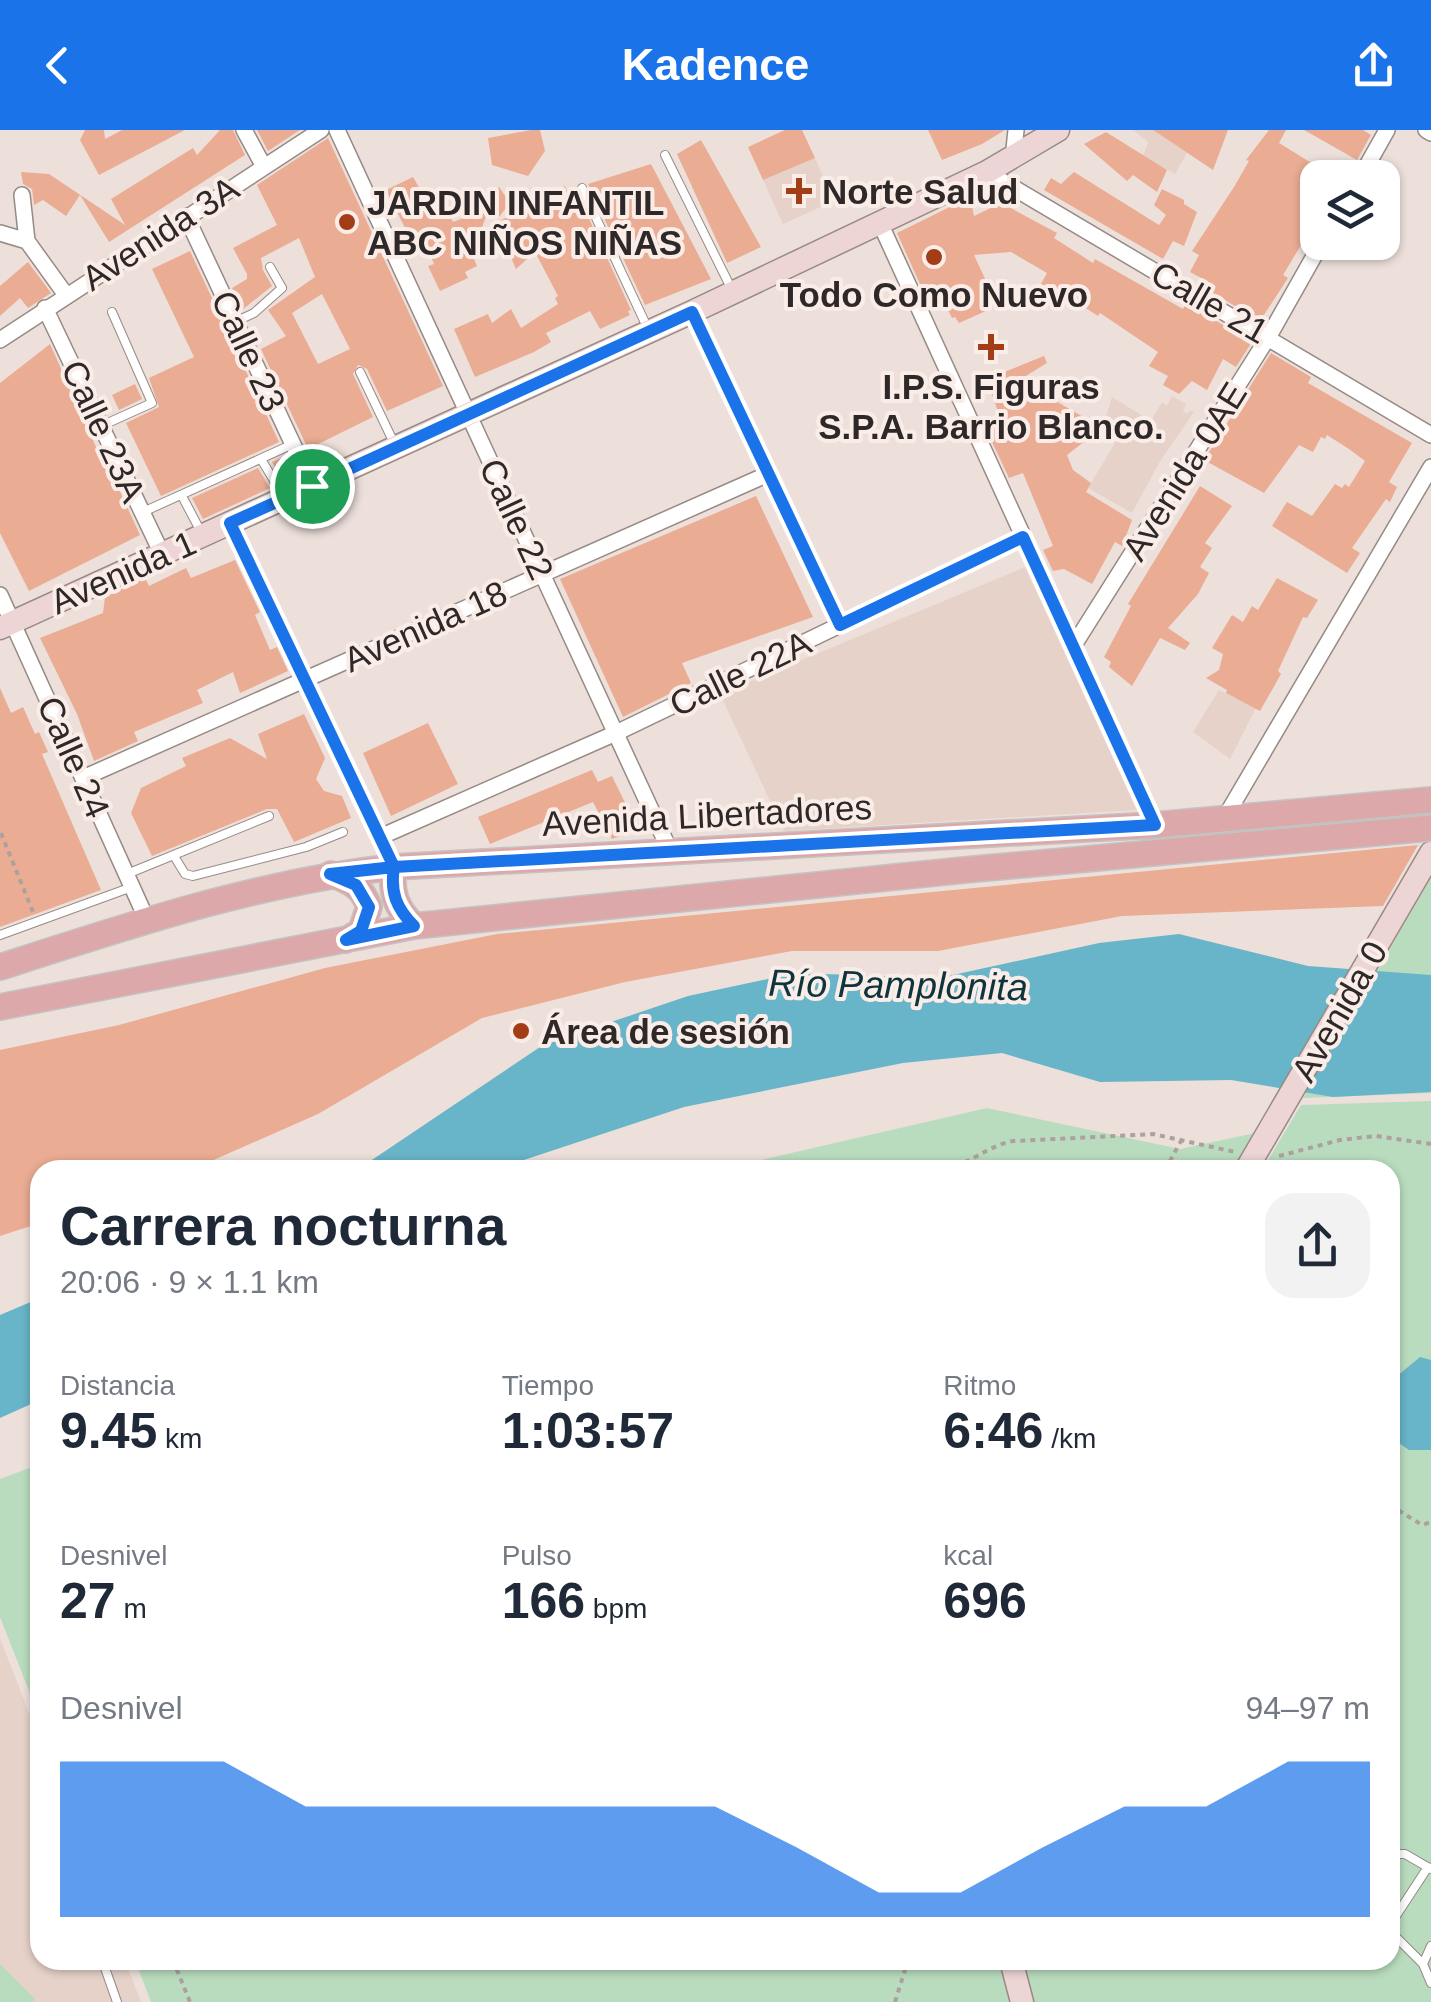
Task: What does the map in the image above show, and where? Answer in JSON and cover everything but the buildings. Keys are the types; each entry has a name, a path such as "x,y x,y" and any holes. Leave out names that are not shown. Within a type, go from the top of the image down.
{"main road":[{"name":"Avenida Libertadores","path":"0,967 147,920 330,874 394,867 1155,825 1431,800"},
{"name":"Avenida Libertadores","path":"0,1007 414,926 983,868 1431,828"},
{"path":"394,867 394,900 414,926"},
{"path":"330,874 356,885 369,907 361,931 346,940"}],"street":[{"path":"244,130 263,165"},
{"name":"Avenida 3A","path":"0,340 322,130"},
{"name":"Calle 22","path":"337,130 672,854"},
{"path":"1013,159 1016,130"},
{"path":"1370,160 1387,130"},
{"name":"Avenida 1","path":"6,625 692,312 729,283 880,223 1013,159 1056,131"},
{"name":"Calle 21","path":"987,172 1431,434"},
{"path":"22,195 27,241 66,295"},
{"name":"Calle 23","path":"186,216 312,486"},
{"path":"880,223 1155,825"},
{"path":"0,233 27,241"},
{"name":"Avenida 0AE","path":"1074,645 1269,336 1312,260"},
{"name":"Calle 23A","path":"45,308 162,554"},
{"name":"Calle 22A","path":"380,837 616,732 840,625 692,312"},
{"path":"1224,819 1431,467"},
{"name":"Avenida 18","path":"83,778 766,475"},
{"path":"230,523 394,867"},
{"name":"Calle 24","path":"0,595 6,625 83,778 147,920"},
{"name":"Avenida 0","path":"1254,1157 1431,853"},
{"path":"1014,1970 1022,2002"}],"lane":[{"path":"665,155 729,283"},
{"path":"582,188 650,331"},
{"path":"236,322 254,314 280,291 270,268"},
{"path":"102,426 152,403 112,312"},
{"path":"360,372 396,447"},
{"path":"142,512 293,444"},
{"path":"261,459 284,498"},
{"path":"182,496 202,536"},
{"path":"0,935 130,881 174,856 269,816"},
{"path":"174,856 185,874 193,876 306,847 343,832"},
{"path":"1400,1854 1430,1868 1400,1913"},
{"path":"1400,1939 1423,1964 1431,1983"},
{"path":"1423,1964 1431,1946"},
{"path":"106,1970 117,2002"}],"path":[{"path":"840,625 1023,537"},
{"path":"1,833 37,922"},
{"path":"968,1160 998,1144 1013,1141 1153,1134 1254,1157 1274,1157 1340,1140 1376,1136 1431,1144"},
{"path":"1171,1160 1181,1141"},
{"path":"1400,1512 1422,1525 1431,1522"},
{"path":"177,1970 190,2002"},
{"path":"895,2002 905,1970"}],"shaded area":[{"path":"1133,130 1153,130 1187,153 1175,174 1143,156 1148,142"},
{"name":"Norte Salud","path":"815,158 834,201 783,224 763,180"},
{"path":"1172,396 1186,404 1183,411 1187,414 1194,412 1159,463 1132,513 1088,488 1119,436 1131,443 1135,436 1114,424 1111,429 1103,426 1112,397 1151,421 1162,402 1167,406"},
{"path":"1025,567 1137,810 784,831 720,694"},
{"path":"1219,690 1256,708 1230,759 1193,732"},
{"path":"0,1638 30,1715 30,1970 129,1970 141,2002 0,2002"}],"green space":[{"path":"1431,878 1431,1093 1303,1098"},
{"path":"1431,1101 1431,2002 1030,2002 1023,1970 1400,1970 1400,1160 1268,1160 1301,1105"},
{"path":"987,1108 1180,1149 1260,1132 1245,1160 761,1160"},
{"path":"30,1468 30,1694 0,1617 0,1479"},
{"path":"0,1964 35,1999 32,2002 0,2002"},
{"path":"139,1970 1002,1970 1010,2002 151,2002"}],"water":[{"name":"Río Pamplonita","path":"1179,934 1308,966 1431,975 1431,1092 1333,1097 1231,1080 1100,1082 1002,1053 903,1063 684,1107 524,1160 372,1160 543,1045 688,996 796,973 939,978 1099,943"},
{"path":"30,1302 30,1404 0,1418 0,1315"},
{"path":"1420,1357 1431,1360 1431,1450 1409,1450 1400,1444 1400,1374"}],"place":[{"name":"Norte Salud","path":"799,191"},
{"name":"JARDIN INFANTIL ABC NIÑOS NIÑAS","path":"347,222"},
{"name":"Todo Como Nuevo","path":"934,257"},
{"name":"I.P.S. Figuras S.P.A. Barrio Blanco.","path":"991,347"},
{"name":"Área de sesión","path":"521,1031"}],"route":[{"path":"312,486 230,523 394,867 394,900 414,926 346,940 366,924 369,907 356,885 330,874 394,867 1155,825 1023,537 840,625 692,312 312,486"}]}
